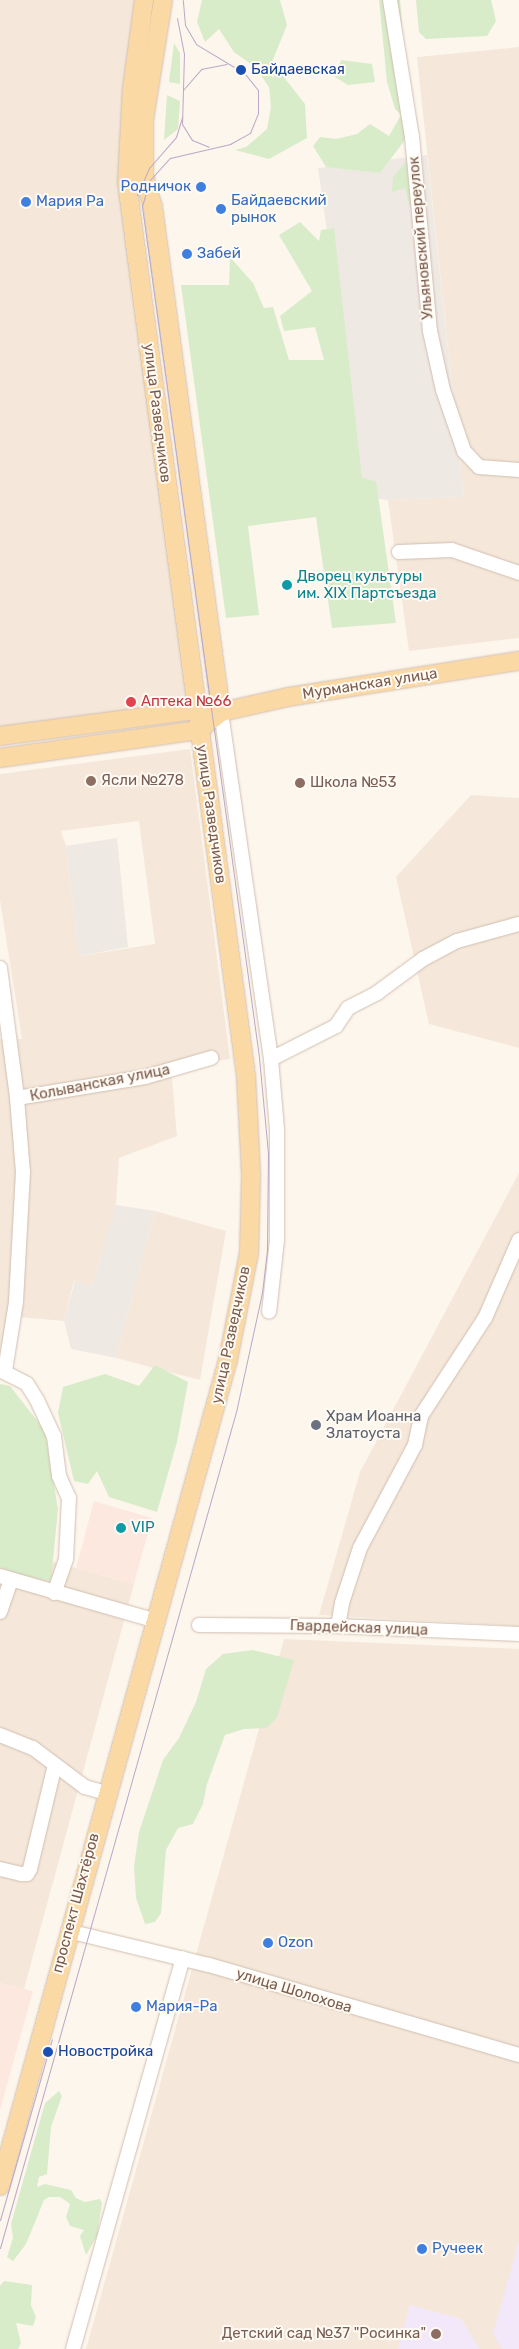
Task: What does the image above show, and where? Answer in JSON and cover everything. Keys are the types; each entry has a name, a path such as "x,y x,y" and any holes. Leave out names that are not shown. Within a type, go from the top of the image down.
{"main road":[{"name":"улица Разведчиков","path":"144,0 132,89 127,183 246,1076 251,1215 249,1253 233,1342 157,1621"},
{"name":"улица Разведчиков","path":"163,0 143,127 144,176 154,214 221,712"},
{"name":"Мурманская улица","path":"0,736 196,710 221,712 288,697 519,661"},
{"name":"Мурманская улица","path":"199,730 221,712"},
{"path":"0,758 199,730"},
{"name":"проспект Шахтёров","path":"0,2186 106,1793 157,1621"}],"street":[{"name":"Ульяновский переулок","path":"390,0 412,136 430,331 443,390 464,451 479,467 519,470"},
{"path":"399,552 452,550 519,573"},
{"name":"улица Разведчиков","path":"221,712 271,1059 279,1196 274,1282 269,1312"},
{"path":"271,1059 329,1030 348,1008 377,993 431,955 457,941 519,924"},
{"path":"0,968 5,1039 17,1098 23,1215 14,1320 3,1370 26,1384 36,1400 54,1436 59,1476 69,1498 66,1560 54,1593"},
{"name":"Колыванская улица","path":"17,1098 145,1077 211,1058"},
{"path":"338,1626 342,1603 360,1548 415,1444 421,1416 485,1318 519,1240"},
{"path":"0,1612 5,1578 157,1621"},
{"name":"Гвардейская улица","path":"199,1625 338,1626 519,1634"},
{"path":"0,1735 33,1748 85,1787 106,1793"},
{"path":"0,1869 21,1874 27,1874 30,1870 55,1765"},
{"name":"улица Шолохова","path":"68,1931 182,1958 519,2055"},
{"path":"73,2349 182,1958"}],"shaded area":[{"path":"0,0 136,0 124,91 190,701 0,730"},
{"path":"519,47 519,638 409,651 388,500 464,497 417,57"},
{"path":"427,155 464,497 388,500 364,497 318,168"},
{"path":"190,749 230,1059 171,1067 177,1136 119,1158 116,1205 92,1286 74,1281 64,1321 19,1317 0,1375 0,1039 22,1039 0,900 0,774","holes":["139,821 155,944 79,956 66,846 61,831"]},
{"path":"471,795 519,798 519,1048 429,1024 396,877"},
{"path":"117,838 128,947 79,956 66,846"},
{"path":"519,1173 519,1626 319,1615 360,1472"},
{"path":"116,1205 155,1211 116,1358 71,1349 64,1321 75,1281 92,1286"},
{"path":"155,1211 226,1231 200,1380 116,1358"},
{"path":"94,1501 152,1518 134,1584 76,1568"},
{"path":"0,1547 134,1584 24,1989 0,1983"},
{"path":"284,1639 519,1649 519,2349 86,2349"},
{"path":"0,1983 33,1991 0,2110"},
{"path":"519,2241 519,2349 502,2349 493,2334"},
{"name":"Детский сад №37 \"Росинка\"","path":"410,2305 461,2319 480,2349 398,2349"}],"green space":[{"path":"202,0 280,0 287,25 272,62 305,104 307,138 269,159 235,150 246,147 267,129 271,107 269,87 255,67 234,52 219,29 205,42 197,22"},
{"path":"379,0 400,0 411,132 380,173 326,167 313,146 320,137 336,139 357,134 370,124 389,136 401,115 395,109 387,82"},
{"path":"416,0 491,0 496,21 487,36 426,39 419,32"},
{"path":"174,43 180,53 180,84 169,82"},
{"path":"341,60 372,64 375,82 348,85 335,77"},
{"path":"167,95 180,101 178,129 164,140"},
{"path":"405,163 414,169 418,207 410,207 405,188 392,192 393,177"},
{"path":"300,222 319,241 321,230 334,228 362,478 376,481 396,623 332,628 316,517 248,526 259,615 226,618 181,285 229,285 230,257 253,283 264,308 273,307 289,360 324,360 315,327 284,331 280,316 312,291 279,235"},
{"path":"155,1365 188,1382 177,1442 157,1512 109,1497 97,1471 88,1484 74,1481 58,1413 63,1387 105,1374 139,1386"},
{"path":"0,1384 10,1386 45,1431 58,1509 51,1581 20,1575 0,1567"},
{"path":"253,1650 294,1660 277,1718 266,1728 244,1729 225,1735 207,1784 203,1804 193,1824 178,1828 166,1850 161,1913 155,1922 145,1924 136,1898 134,1866 139,1832 163,1760 179,1738 196,1702 206,1669 223,1654"},
{"path":"59,2091 62,2096 51,2127 47,2174 39,2177 37,2187 45,2184 71,2190 76,2198 85,2202 100,2199 102,2203 97,2236 86,2255 80,2236 84,2230 70,2226 66,2217 70,2204 60,2197 49,2197 44,2200 26,2244 13,2261 7,2257 13,2238 11,2224 45,2103"},
{"path":"4,2281 32,2285 31,2305 36,2317 33,2326 16,2323 21,2343 18,2349 0,2349 0,2286"}],"tram line":[{"path":"0,2248 236,1412 262,1293 267,1251 268,1153 259,1057 142,206 150,180 170,158 230,144 250,133 258,113 258,90 244,73 196,44 185,25 183,0"},
{"path":"177,18 184,53 182,124 192,140 209,147"},
{"path":"183,90 201,69 227,64"},
{"path":"137,195 149,168 176,137 182,117"},
{"path":"0,2220 52,2039"}],"place":[{"name":"Байдаевская","path":"241,70"},
{"name":"Родничок","path":"201,187"},
{"name":"Мария Ра","path":"26,202"},
{"name":"Байдаевский рынок","path":"221,209"},
{"name":"Забей","path":"187,254"},
{"name":"Дворец культуры им. XIX Партсъезда","path":"287,585"},
{"name":"Аптека №66","path":"131,702"},
{"name":"Ясли №278","path":"91,781"},
{"name":"Школа №53","path":"300,783"},
{"name":"Храм Иоанна Златоуста","path":"316,1425"},
{"name":"VIP","path":"121,1528"},
{"name":"Ozon","path":"268,1943"},
{"name":"Мария-Ра","path":"136,2007"},
{"name":"Новостройка","path":"48,2052"},
{"name":"Ручеек","path":"422,2249"},
{"name":"Детский сад №37 \"Росинка\"","path":"436,2334"}]}
